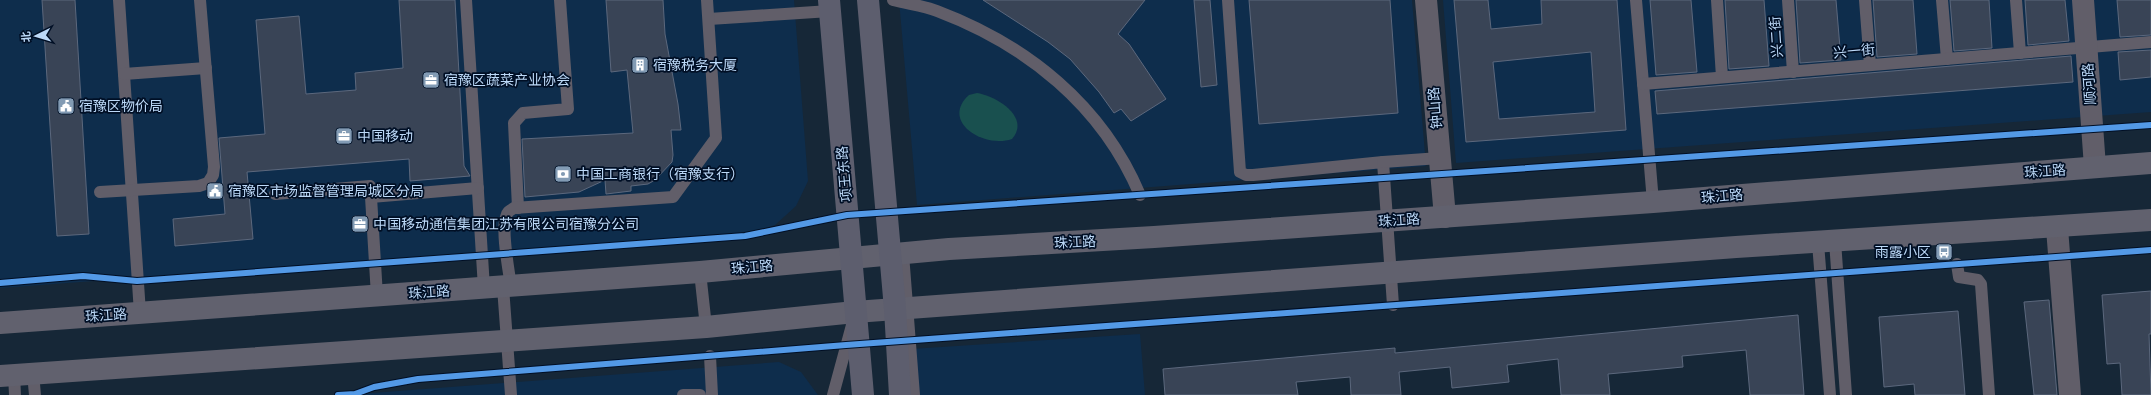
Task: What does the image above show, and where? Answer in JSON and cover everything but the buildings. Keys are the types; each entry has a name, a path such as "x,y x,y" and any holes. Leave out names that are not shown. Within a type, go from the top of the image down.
{"main road":[{"path":"868,0 901,308 900,395"},
{"name":"项王东路","path":"830,6 850,259 863,395"}],"street":[{"name":"钟山路","path":"1426,0 1445,217"},
{"name":"顺河路","path":"2083,0 2095,167"},
{"name":"珠江路","path":"0,323 499,288 700,272 896,254 1653,202 2151,163"},
{"path":"16,380 507,340 706,327 901,308 1826,242 2057,228 2151,220"},
{"path":"2057,228 2070,395"}],"lane":[{"path":"119,0 140,313"},
{"path":"100,192 199,186 208,183 213,175 214,167 200,0"},
{"path":"466,0 478,188 499,288 507,340 511,395"},
{"path":"518,208 514,123 523,113 568,109 560,0"},
{"path":"499,288 505,219 508,211 518,208 673,197 716,138 707,0"},
{"path":"893,0 936,10 976,27 1009,44 1049,74 1096,119 1109,136 1130,172 1140,195"},
{"path":"1228,0 1240,172 1246,175 1253,175 1440,158"},
{"path":"1636,0 1653,202"},
{"path":"1717,0 1722,78"},
{"name":"兴二街","path":"1788,0 1793,72"},
{"path":"1865,0 1870,65"},
{"path":"1942,0 1947,59"},
{"path":"2016,0 2020,53"},
{"path":"709,19 830,6"},
{"name":"兴一街","path":"1643,84 2151,42"},
{"path":"124,74 206,68"},
{"path":"1384,162 1392,305"},
{"path":"275,194 370,186 377,296"},
{"path":"371,197 478,188"},
{"path":"1826,242 1830,395"},
{"path":"1826,242 1846,395"},
{"path":"1957,264 1959,277 1978,280 1981,284 1989,395"},
{"path":"700,272 706,327"},
{"path":"901,308 914,395"},
{"path":"833,395 855,312"},
{"path":"710,356 712,395"},
{"path":"16,380 35,395"},
{"path":"683,395 700,395"}],"shaded area":[{"path":"0,0 794,0 808,181 796,206 775,225 754,232 0,288"},
{"path":"899,0 1412,0 1426,166 917,205"},
{"path":"1443,0 2151,0 2151,112 1456,163"},
{"path":"977,93 993,98 1009,109 1017,123 1017,131 1012,139 1001,141 989,140 978,136 962,123 959,114 961,105 969,95"},
{"path":"1140,334 1145,395 915,395 911,349"},
{"path":"779,362 801,372 818,395 346,395"}],"cycle path":[{"path":"0,283 83,276 137,281 745,236 847,215 2151,125"},
{"path":"338,395 355,394 374,387 418,379 846,345 2151,250"}],"place":[{"name":"宿豫税务大厦","path":"640,65"},
{"name":"宿豫区蔬菜产业协会","path":"431,80"},
{"name":"宿豫区物价局","path":"66,106"},
{"name":"中国移动","path":"344,136"},
{"name":"中国工商银行（宿豫支行）","path":"563,174"},
{"name":"宿豫区市场监督管理局城区分局","path":"215,191"},
{"name":"中国移动通信集团江苏有限公司宿豫分公司","path":"360,224"},
{"name":"雨露小区","path":"1944,252"}]}
